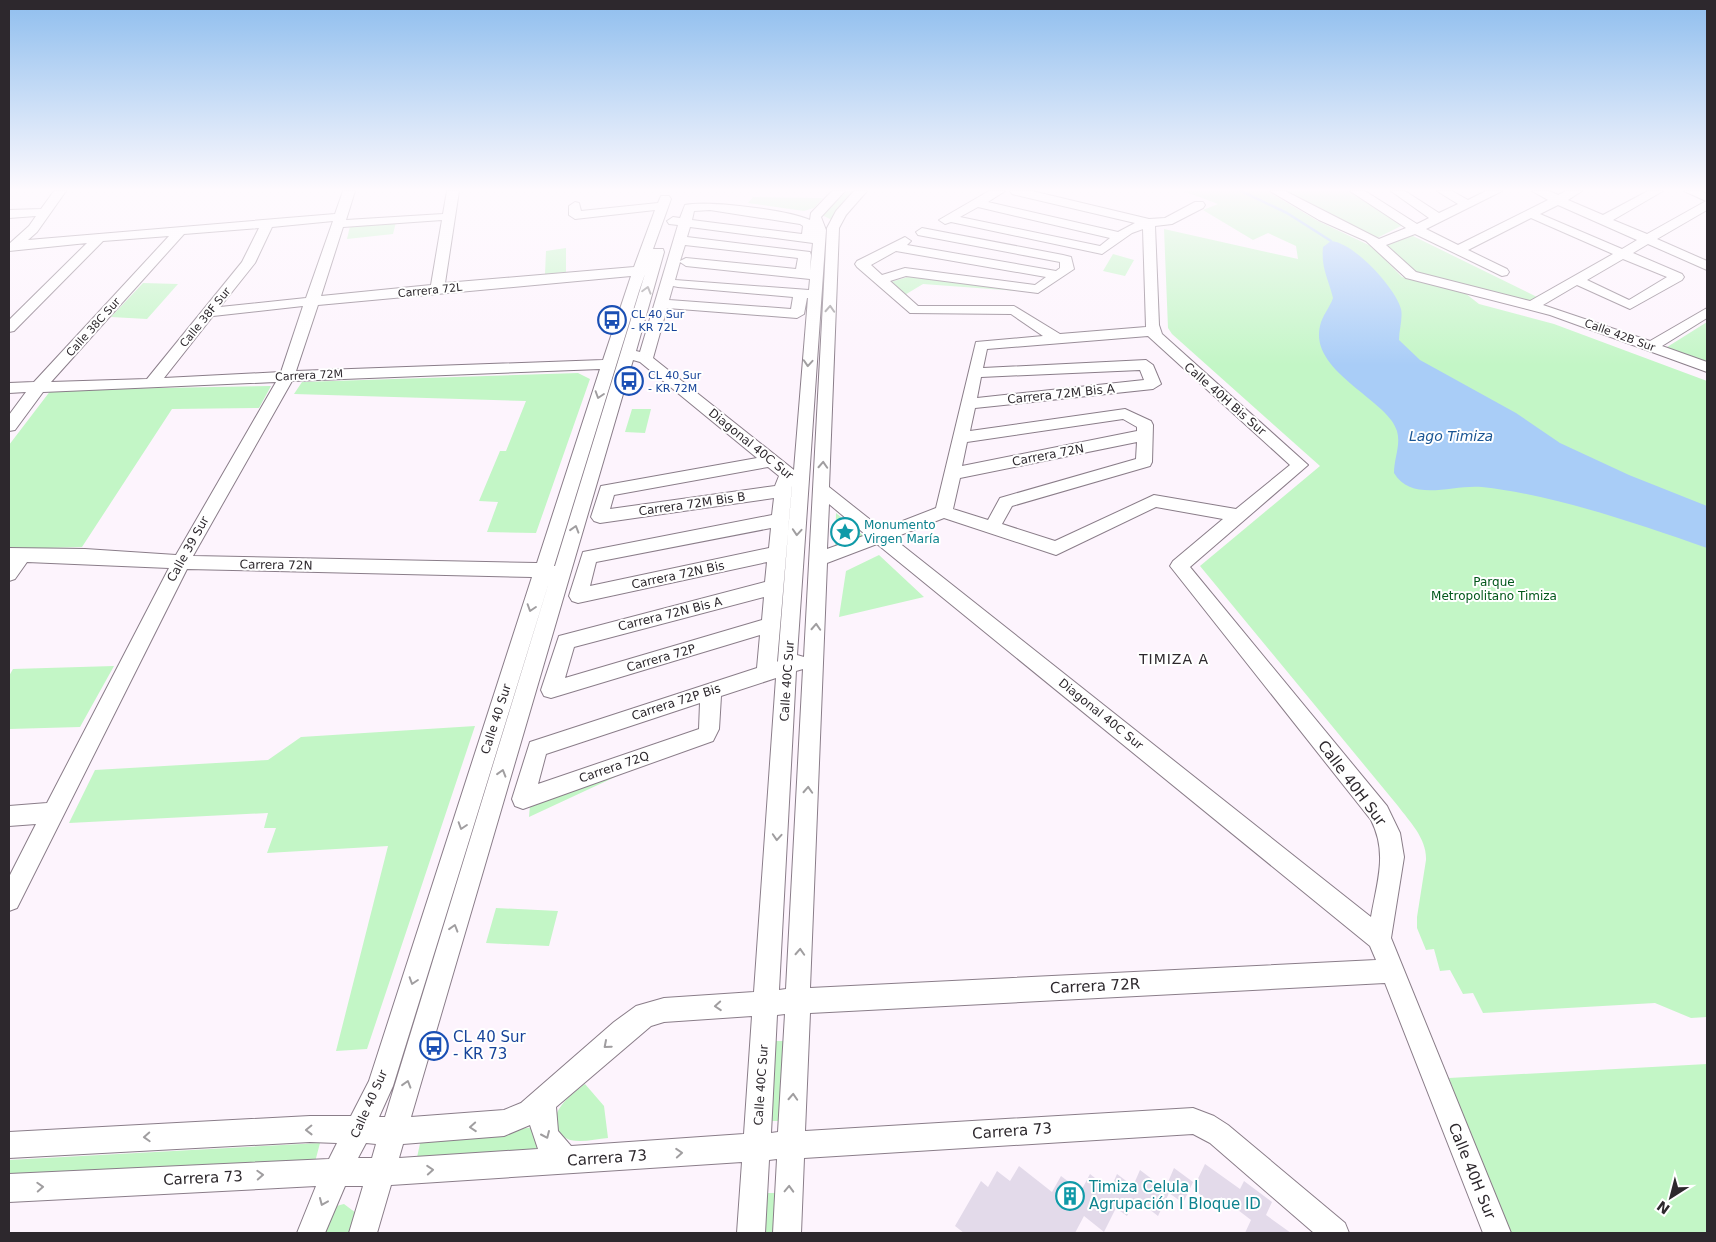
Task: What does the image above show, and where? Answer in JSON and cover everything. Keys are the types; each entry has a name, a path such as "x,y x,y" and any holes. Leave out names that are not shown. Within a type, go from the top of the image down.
{"street":[{"path":"9,328 88,249"},
{"name":"Calle 38C Sur","path":"9,426 39,386 164,249"},
{"name":"Calle 38F Sur","path":"152,383 248,263 255,249"},
{"name":"Calle 39 Sur","path":"9,900 181,562 287,376 330,249"},
{"path":"437,289 444,249"},
{"name":"Calle 40 Sur","path":"363,1233 556,569 609,364 653,249"},
{"path":"645,359 676,249"},
{"path":"724,249 810,266"},
{"name":"Calle 40C Sur","path":"757,1148 804,428 807,294 812,249"},
{"name":"Calle 40C Sur","path":"791,1145 825,428 847,263 841,249"},
{"path":"686,262 810,266 847,263 888,249"},
{"path":"905,249 1057,275"},
{"path":"880,280 905,272 1040,289 1067,269 1066,260 1011,249"},
{"path":"944,512 981,345 1153,331 1150,249"},
{"name":"Calle 42B Sur","path":"1383,249 1406,271 1420,277 1533,306 1652,346 1707,367"},
{"path":"1460,249 1502,272"},
{"path":"1577,280 1630,306 1677,277 1611,249"},
{"path":"1533,306 1632,249"},
{"path":"1668,249 1707,266"},
{"path":"847,263 880,280 910,308 920,310 1014,310 1029,318 1058,339"},
{"name":"Carrera 72L","path":"209,312 646,270"},
{"name":"Calle 40 Sur","path":"311,1233 337,1172 380,1086 627,354 646,270"},
{"path":"678,284 807,294"},
{"name":"Calle 40C Sur","path":"661,303 797,314 807,294"},
{"path":"1652,346 1707,312"},
{"path":"1018,342 1033,330 1029,318"},
{"name":"Calle 40H Bis Sur","path":"1153,331 1160,342 1300,466 1238,516"},
{"name":"Diagonal 40C Sur","path":"627,354 645,359 800,484"},
{"name":"Carrera 72M","path":"9,388 609,364"},
{"name":"Carrera 72M Bis A","path":"968,404 1154,384 1146,365 975,373"},
{"path":"960,438 1125,414 1145,425 1144,462 1006,502 992,527"},
{"path":"804,428 825,428"},
{"name":"Carrera 72N","path":"952,474 1144,435"},
{"name":"Calle 40C Sur","path":"766,673 784,491 778,466"},
{"name":"Carrera 72M Bis B","path":"778,466 607,490 600,517 784,491"},
{"name":"Diagonal 40C Sur","path":"822,490 1379,938"},
{"path":"819,559 944,512 1056,548 1154,501 1238,516"},
{"path":"1186,507 1201,520 1210,540"},
{"path":"1179,566 1238,516"},
{"name":"Carrera 72N Bis","path":"778,553 578,596 589,557 780,520"},
{"path":"9,574 15,555"},
{"name":"Carrera 72N","path":"15,555 181,562 556,569"},
{"name":"Calle 40H Sur","path":"1179,566 1382,819 1389,833 1392,857 1379,938 1492,1232"},
{"name":"Carrera 72N Bis A","path":"551,690 566,641 774,587"},
{"name":"Carrera 72P","path":"551,690 770,626"},
{"name":"Carrera 72P Bis","path":"523,799 537,748 814,657"},
{"name":"Carrera 72Q","path":"523,799 706,735 709,729 711,691"},
{"path":"9,816 52,813"},
{"name":"Carrera 72R","path":"798,1001 1392,971"},
{"path":"9,1145 310,1129 419,1131 496,1125 520,1118 543,1101 623,1031 645,1015 664,1010 798,1001"},
{"path":"543,1101 542,1125 544,1134 558,1155 568,1160"},
{"name":"Carrera 73","path":"9,1188 337,1172 381,1172 1193,1121 1205,1125 1220,1134 1335,1233"},
{"path":"787,1233 791,1145"},
{"path":"751,1233 757,1148"}],"green space":[{"path":"566,249 566,272 545,274 546,251"},
{"name":"Parque Metropolitano Timiza","path":"1165,249 1253,249 1298,259 1296,249 1375,249 1402,277 1465,293 1479,304 1554,324 1707,381 1707,1017 1691,1018 1655,1003 1483,1013 1473,993 1463,994 1450,970 1440,971 1434,949 1426,950 1417,928 1426,852 1417,831 1200,566 1320,466 1172,334 1168,328"},
{"path":"1389,249 1439,249 1537,297 1529,301 1418,273"},
{"path":"1113,254 1134,260 1125,276 1103,271"},
{"path":"911,276 1018,291 923,284 903,296 891,282"},
{"path":"143,283 178,284 147,319 111,317"},
{"path":"1707,322 1707,363 1664,349"},
{"path":"578,373 590,379 536,533 487,532 498,502 479,501 500,451 506,451 526,401 294,394 302,382"},
{"path":"271,386 259,408 172,409 82,547 9,549 9,445 51,390"},
{"path":"632,409 651,409 645,433 625,432"},
{"path":"836,513 865,537 835,550"},
{"path":"879,555 924,597 839,617 846,571"},
{"path":"114,666 80,727 9,729 9,676 13,669"},
{"path":"475,726 367,1049 336,1051 388,846 267,853 276,828 264,828 268,813 69,823 95,770 268,760 301,737"},
{"path":"614,773 615,777 529,817 530,805"},
{"path":"496,908 558,911 549,946 486,943"},
{"path":"772,1041 786,1041 783,1121 767,1121"},
{"path":"1707,1064 1707,1233 1510,1233 1500,1215 1449,1078"},
{"path":"585,1084 604,1106 608,1138 575,1141 565,1137 558,1130 556,1116 559,1110 568,1098"},
{"path":"536,1127 543,1154 416,1162 421,1139"},
{"path":"320,1143 315,1162 9,1179 9,1160"},
{"path":"766,1193 777,1193 775,1233 763,1233"},
{"path":"344,1204 356,1213 350,1233 320,1233 325,1218 330,1211 338,1205"}],"water":[{"name":"Lago Timiza","path":"1323,249 1350,249 1372,267 1391,289 1401,309 1399,340 1420,360 1516,413 1560,443 1629,475 1707,506 1707,548 1625,520 1567,503 1482,487 1422,490 1402,482 1394,473 1398,436 1391,419 1337,371 1326,357 1320,342 1321,322 1333,298 1324,267"}],"building":[{"path":"1205,1164 1240,1189 1244,1181 1272,1202 1266,1215 1291,1233 1245,1233 1251,1220 1221,1197 1217,1207 1193,1189"},
{"name":"Timiza Celula I Agrupación I Bloque ID","path":"1019,1166 1052,1192 1061,1176 1081,1191 1090,1174 1110,1190 1117,1174 1133,1186 1140,1170 1165,1189 1174,1168 1193,1182 1183,1203 1169,1193 1158,1216 1136,1199 1127,1216 1116,1208 1104,1232 1084,1216 1075,1233 964,1233 955,1226 981,1181 988,1187 997,1171 1010,1181"}],"place":[{"name":"CL 40 Sur - KR 72L","path":"612,320"},
{"name":"CL 40 Sur - KR 72M","path":"629,381"},
{"name":"Monumento Virgen María","path":"845,532"},
{"name":"CL 40 Sur - KR 73","path":"434,1046"},
{"name":"Timiza Celula I Agrupación I Bloque ID","path":"1070,1196"}],"district":[{"name":"TIMIZA A","path":"1174,659"}]}
